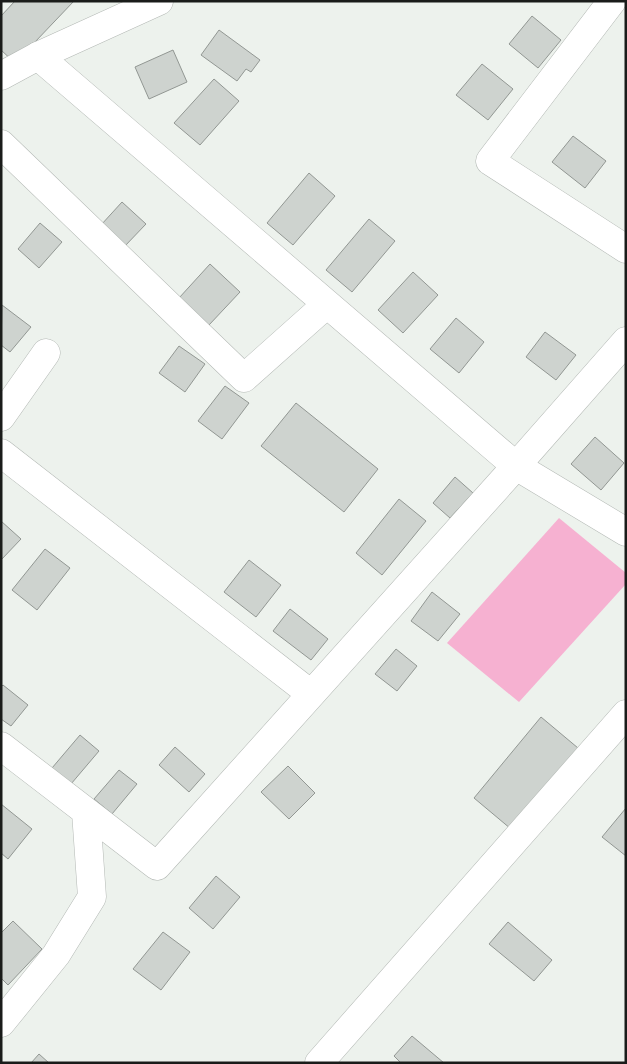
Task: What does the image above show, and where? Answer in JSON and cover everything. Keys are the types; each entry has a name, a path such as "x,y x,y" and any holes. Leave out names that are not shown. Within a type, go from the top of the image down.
{"street":[{"path":"1,76 38,56 159,1"},
{"path":"612,1 490,161 626,249"},
{"path":"38,56 516,466 626,532"},
{"path":"1,144 244,378 327,304"},
{"path":"1,746 157,866 626,341"},
{"path":"1,417 46,353"},
{"path":"1,453 311,694"},
{"path":"319,1063 626,714"},
{"path":"2,1020 56,955 92,897 86,812"}],"shaded area":[{"path":"559,518 626,573 626,584 519,702 447,643"}],"building":[{"path":"15,1 74,1 15,63 1,50 1,16"},
{"path":"532,16 561,40 538,68 509,44"},
{"path":"219,30 260,60 251,72 246,69 237,81 201,55"},
{"path":"173,50 187,82 149,99 135,67"},
{"path":"482,64 513,89 488,120 456,95"},
{"path":"214,79 239,101 200,145 174,123"},
{"path":"573,136 606,161 585,188 552,162"},
{"path":"309,173 335,196 293,245 267,223"},
{"path":"122,202 146,224 124,247 101,225"},
{"path":"369,219 395,241 352,292 326,270"},
{"path":"40,223 62,242 39,268 18,249"},
{"path":"210,264 240,292 209,325 179,298"},
{"path":"413,272 438,295 403,333 378,310"},
{"path":"2,305 31,327 10,352 1,345"},
{"path":"456,318 484,342 459,373 430,349"},
{"path":"545,332 576,355 556,380 526,357"},
{"path":"179,346 205,364 185,392 159,373"},
{"path":"225,386 249,403 222,439 198,421"},
{"path":"296,403 378,469 344,512 261,446"},
{"path":"595,437 624,463 601,490 571,464"},
{"path":"455,477 473,493 450,518 433,503"},
{"path":"399,499 426,521 382,575 356,553"},
{"path":"1,521 21,539 1,560"},
{"path":"45,549 70,568 37,610 12,590"},
{"path":"249,560 281,585 256,617 224,592"},
{"path":"432,592 460,614 438,641 411,621"},
{"path":"290,609 328,639 311,660 273,631"},
{"path":"396,649 417,666 397,691 375,674"},
{"path":"3,685 28,705 11,726 1,719 1,687"},
{"path":"541,717 578,748 511,829 474,798"},
{"path":"80,735 99,751 71,784 52,768"},
{"path":"175,747 205,774 189,792 159,765"},
{"path":"288,766 315,793 289,819 261,792"},
{"path":"119,770 137,784 112,814 94,799"},
{"path":"1,804 32,829 8,859 1,853"},
{"path":"626,808 626,856 602,837"},
{"path":"216,876 240,897 213,929 189,908"},
{"path":"13,921 42,949 8,985 1,978 1,933"},
{"path":"508,922 552,960 534,981 489,944"},
{"path":"163,932 190,952 161,990 133,969"},
{"path":"412,1036 444,1063 401,1063 394,1056"},
{"path":"39,1054 49,1063 31,1063"}]}
